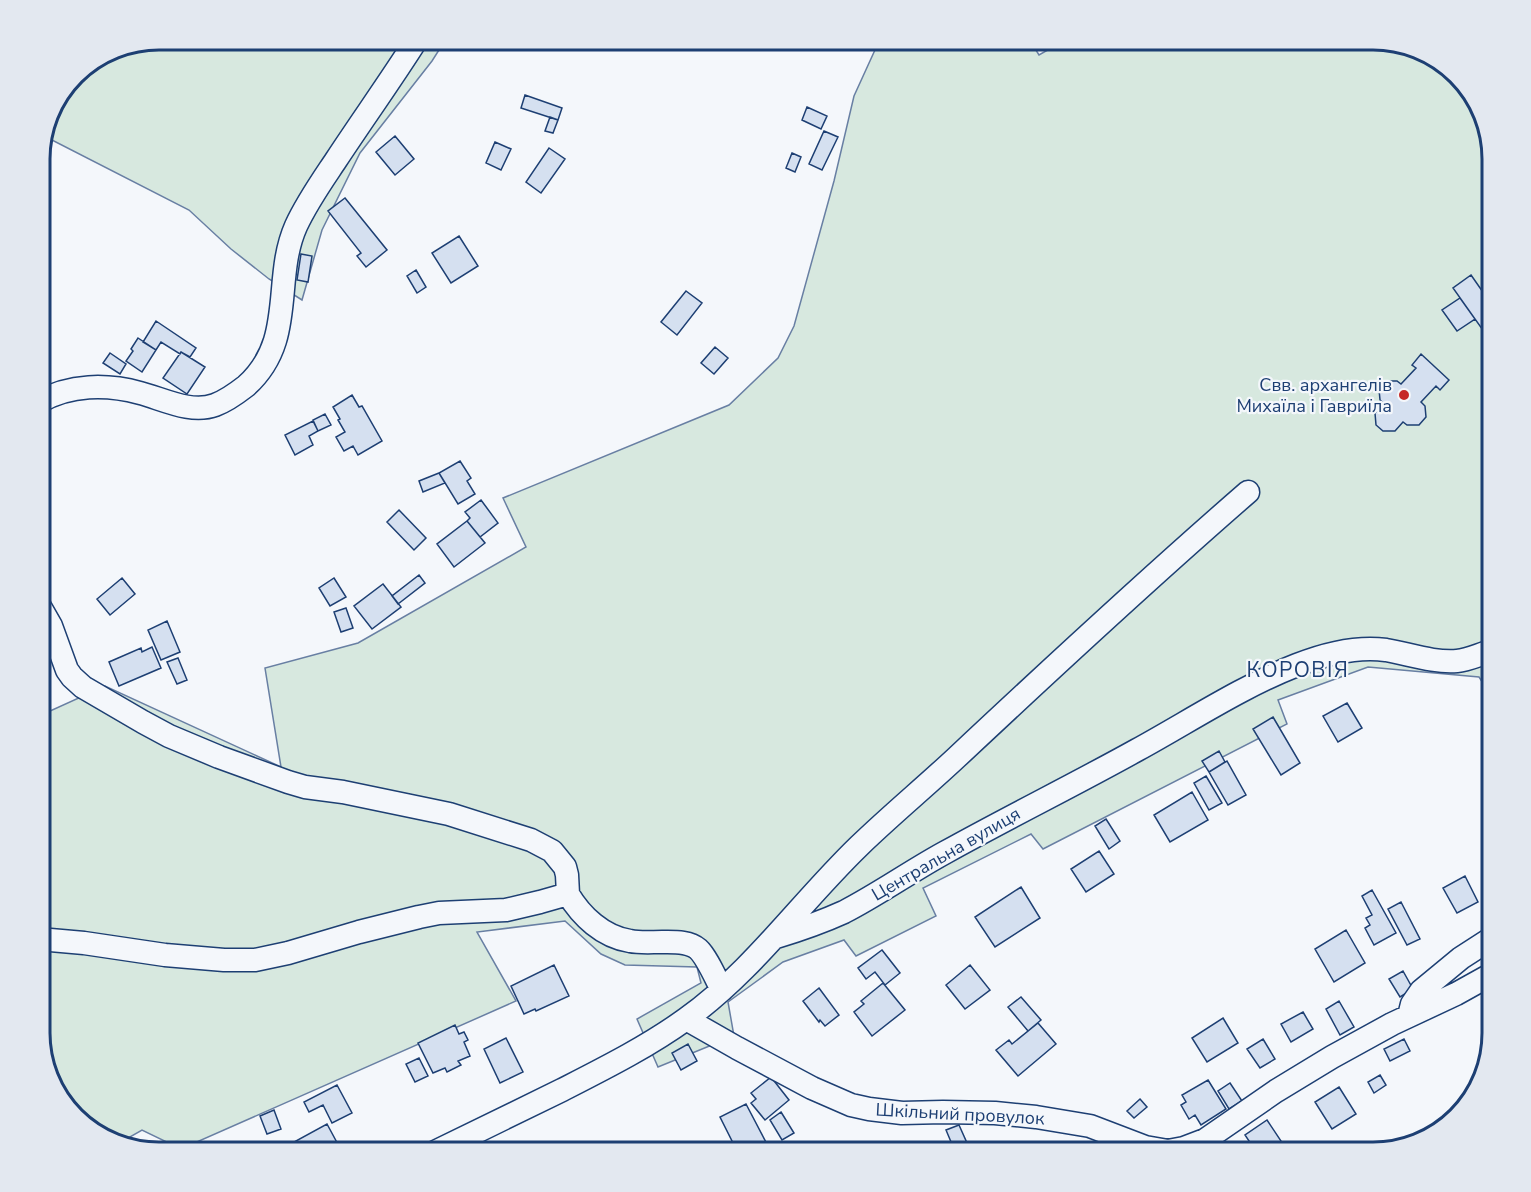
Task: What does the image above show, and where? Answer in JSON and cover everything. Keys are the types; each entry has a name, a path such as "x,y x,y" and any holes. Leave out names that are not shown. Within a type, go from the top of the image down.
{"street":[{"path":"50,396 71,390 104,387 138,392 186,406 205,407 219,403 252,381 267,360 276,339 287,256 296,226 320,184 410,50"},
{"path":"775,937 859,846 1248,492"},
{"path":"50,624 67,670 72,677 89,691 143,722 169,736 219,757 288,782 448,814 531,840 552,851 565,867 568,894 575,906 593,924 620,939 639,942 676,942 693,946 703,954 722,990"},
{"name":"Центральна вулиця","path":"455,1142 653,1042 722,990 775,937 820,922 862,902 964,842 1262,680 1327,656 1365,648 1442,661 1467,659 1482,654"},
{"path":"50,940 165,955 255,960 298,951 419,917 439,913 506,910 568,894"},
{"path":"1409,1016 1412,1004 1421,992 1461,958 1482,944"},
{"name":"Шкільний провулок","path":"1199,1142 1305,1073 1482,979"},
{"name":"Шкільний провулок","path":"686,1019 812,1088 861,1108 902,1113 975,1112 1025,1116 1090,1126 1133,1142"}],"shaded area":[{"path":"152,50 439,50 360,153 322,230 302,300 269,279 231,249 189,210 52,140 51,142 58,117 72,92 98,68 124,55"},
{"path":"875,50 1036,50 1039,55 1048,50 1386,50 1407,55 1439,72 1463,98 1470,110 1478,131 1482,159 1482,682 1479,677 1368,667 1278,700 1287,724 1043,849 1031,834 923,888 936,916 856,956 844,940 783,962 728,1002 734,1036 658,1067 637,1019 701,983 697,967 625,965 601,954 565,921 477,932 516,1001 197,1142 167,1142 142,1130 128,1138 92,1120 64,1088 53,1061 50,1040 50,711 105,686 281,767 265,668 358,643 526,547 503,498 729,405 778,358 794,326 834,181 854,96"}],"building":[{"path":"525,95 562,108 558,120 521,108"},
{"path":"807,107 827,116 821,129 802,120"},
{"path":"550,117 558,120 553,133 545,131"},
{"path":"824,131 838,137 822,170 809,164"},
{"path":"395,136 414,159 395,175 376,152"},
{"path":"495,142 511,149 501,170 486,163"},
{"path":"549,148 565,159 541,193 526,182"},
{"path":"792,153 801,157 795,172 786,168"},
{"path":"345,198 387,250 366,267 357,256 361,253 328,211"},
{"path":"459,236 478,266 451,283 432,253"},
{"path":"301,254 312,256 308,282 297,280"},
{"path":"416,270 426,287 417,293 407,276"},
{"path":"1471,275 1482,291 1482,329 1453,288"},
{"path":"686,291 702,303 677,335 661,322"},
{"path":"1460,298 1475,319 1457,331 1442,310"},
{"path":"156,321 196,348 190,357 181,352 180,354 161,342 156,350 143,342"},
{"path":"138,338 156,350 142,372 126,361"},
{"path":"715,347 728,358 714,374 701,363"},
{"path":"181,352 205,367 187,394 163,378"},
{"path":"110,353 126,364 120,374 103,363"},
{"name":"Свв. архангелів Михаїла і Гавриїла","path":"1421,354 1449,380 1440,390 1436,386 1421,402 1425,406 1426,417 1419,425 1407,425 1403,422 1395,431 1383,431 1376,425 1375,413 1384,404 1380,400 1379,389 1387,381 1397,381 1401,384 1416,368 1412,365"},
{"path":"352,395 359,407 362,406 382,441 358,455 353,446 344,451 336,437 345,432 333,407"},
{"path":"325,414 331,425 318,431 313,420"},
{"path":"313,421 318,431 309,436 313,445 295,455 285,435"},
{"path":"460,461 471,478 467,481 475,494 458,504 439,473"},
{"path":"439,473 445,483 423,492 419,481"},
{"path":"481,500 498,523 480,537 467,521 470,518 465,512"},
{"path":"399,510 426,538 414,550 387,522"},
{"path":"467,521 485,543 454,567 437,544"},
{"path":"419,575 425,583 398,604 392,596"},
{"path":"122,578 135,594 110,615 97,599"},
{"path":"334,578 346,597 330,606 319,588"},
{"path":"383,584 401,607 372,629 354,606"},
{"path":"346,608 353,628 341,632 334,612"},
{"path":"167,621 180,652 161,660 148,630"},
{"path":"152,647 161,668 119,686 109,662 141,648 142,652"},
{"path":"178,658 187,680 177,684 167,662"},
{"path":"1347,703 1362,728 1338,742 1323,716"},
{"path":"1273,717 1300,763 1281,775 1253,729"},
{"path":"1219,751 1225,762 1209,772 1202,761"},
{"path":"1227,761 1246,795 1228,805 1209,772"},
{"path":"1206,776 1222,803 1209,810 1194,783"},
{"path":"1192,792 1208,820 1170,842 1154,815"},
{"path":"1106,819 1120,841 1109,849 1095,826"},
{"path":"1099,851 1114,874 1086,892 1071,869"},
{"path":"1465,876 1478,902 1457,913 1443,888"},
{"path":"1021,887 1040,918 995,947 975,917"},
{"path":"1372,890 1396,933 1374,945 1365,928 1370,925 1366,918 1372,915 1362,896"},
{"path":"1401,902 1420,939 1407,945 1388,909"},
{"path":"1346,930 1365,963 1334,982 1315,949"},
{"path":"882,950 900,973 885,985 875,972 866,979 858,968"},
{"path":"554,965 569,996 524,1014 511,986"},
{"path":"970,965 990,990 965,1009 946,985"},
{"path":"1403,971 1413,989 1400,997 1389,979"},
{"path":"883,983 905,1010 872,1036 854,1012 864,1004 861,1001"},
{"path":"819,988 839,1015 825,1026 820,1020 819,1022 803,1001"},
{"path":"1021,997 1041,1020 1028,1031 1008,1007"},
{"path":"1339,1001 1354,1027 1340,1035 1326,1009"},
{"path":"1303,1012 1313,1029 1291,1042 1281,1024"},
{"path":"1223,1018 1238,1043 1207,1062 1192,1038"},
{"path":"1038,1023 1056,1044 1018,1076 996,1050 1009,1040 1012,1044"},
{"path":"455,1025 459,1034 464,1032 468,1040 464,1042 470,1056 458,1061 461,1065 447,1072 445,1068 433,1073 418,1043"},
{"path":"506,1038 523,1072 500,1083 484,1049"},
{"path":"1263,1039 1275,1059 1260,1068 1247,1049"},
{"path":"1404,1039 1410,1051 1390,1061 1384,1049"},
{"path":"688,1044 697,1061 681,1070 672,1053"},
{"path":"419,1058 428,1076 415,1082 406,1064"},
{"path":"1380,1075 1386,1085 1374,1093 1368,1082"},
{"path":"771,1077 789,1100 765,1120 751,1103 756,1099 751,1093"},
{"path":"1208,1080 1226,1109 1201,1125 1195,1115 1189,1119 1181,1105 1186,1102 1182,1095"},
{"path":"1230,1083 1242,1101 1229,1109 1218,1091"},
{"path":"337,1085 352,1113 332,1123 323,1105 309,1112 304,1102"},
{"path":"1339,1087 1356,1114 1332,1129 1315,1102"},
{"path":"1140,1099 1147,1107 1134,1118 1127,1111"},
{"path":"746,1104 766,1142 732,1142 720,1117"},
{"path":"274,1110 281,1129 267,1134 260,1116"},
{"path":"781,1112 794,1133 782,1140 770,1120"},
{"path":"1267,1120 1282,1142 1250,1142 1245,1135"},
{"path":"327,1124 337,1142 294,1142"},
{"path":"959,1125 967,1142 951,1142 946,1130"}],"place":[{"name":"Свв. архангелів Михаїла і Гавриїла","path":"1404,395"}],"district":[{"name":"КОРОВІЯ","path":"1298,670"}]}
